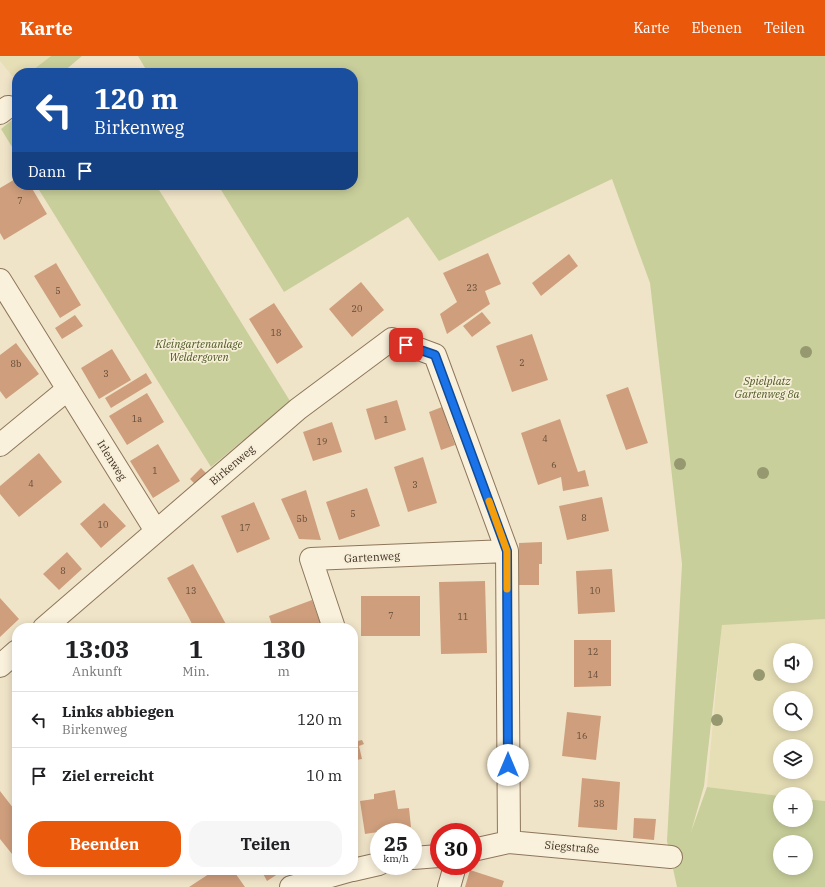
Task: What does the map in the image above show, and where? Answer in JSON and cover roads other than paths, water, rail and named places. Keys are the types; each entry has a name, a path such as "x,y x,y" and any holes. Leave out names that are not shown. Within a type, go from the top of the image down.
{"street":[{"name":"Irlenweg","path":"0,280 156,531"},
{"name":"Birkenweg","path":"50,623 298,409 392,340 435,355 507,551"},
{"path":"0,445 68,389"},
{"path":"507,551 509,842"},
{"name":"Gartenweg","path":"332,623 311,559 507,551"},
{"path":"0,666 12,655"},
{"name":"Siegstraße","path":"482,848 509,842 671,857"},
{"path":"358,869 370,866"},
{"path":"290,887 334,875"},
{"path":"450,887 453,875"}],"park label":[{"name":"Kleingartenanlage Weldergoven","path":"199,350"},
{"name":"Spielplatz Gartenweg 8a","path":"767,387"}]}
